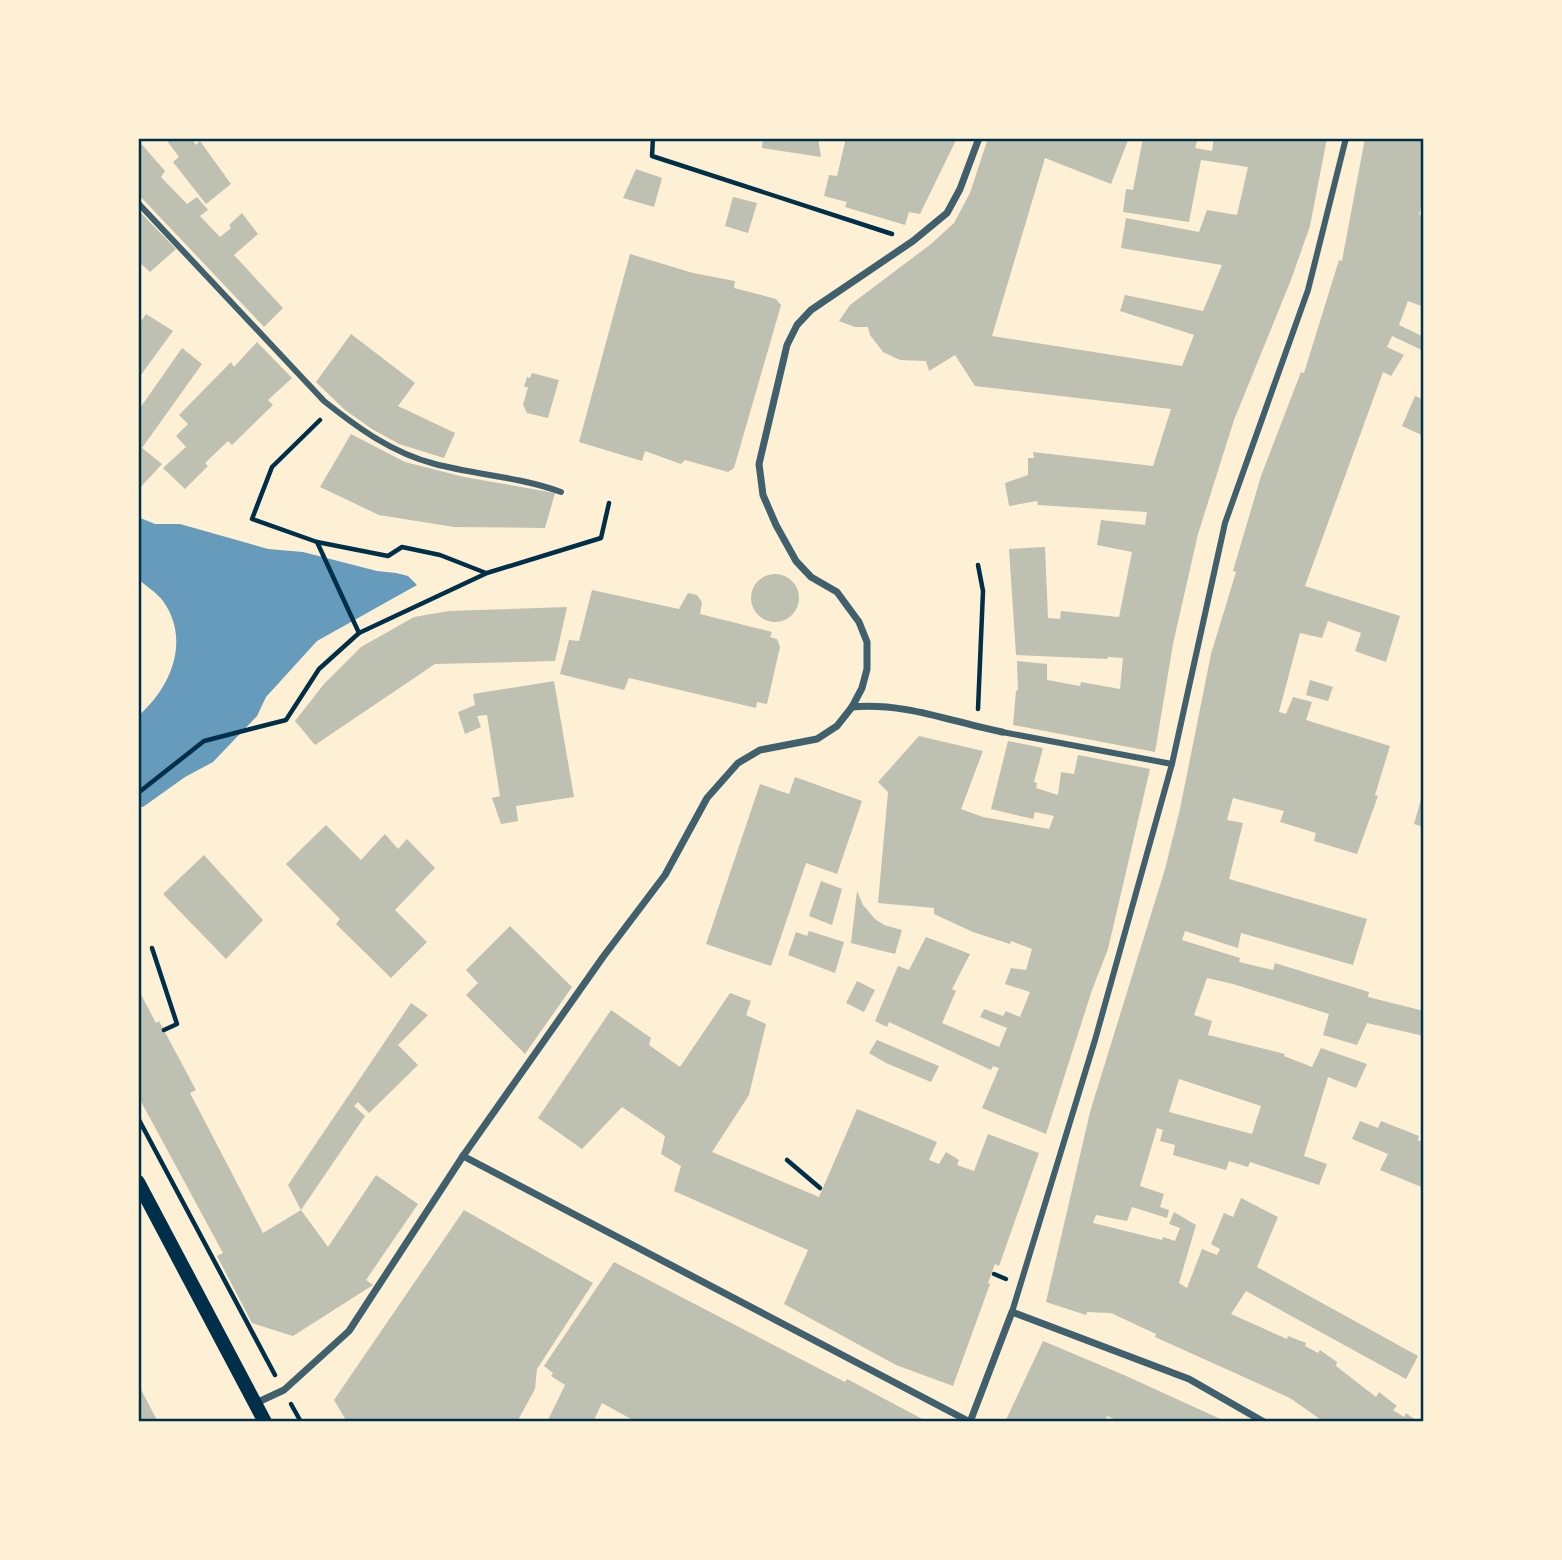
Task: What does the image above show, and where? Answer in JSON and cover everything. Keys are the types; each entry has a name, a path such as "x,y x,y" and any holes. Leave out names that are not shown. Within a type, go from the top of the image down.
{"main road":[{"path":"138,1182 265,1422"}],"street":[{"path":"255,1404 284,1390 349,1331 463,1156 583,985 665,875 707,798 738,763 761,750 817,739 838,726 852,707 862,688 868,655 867,642 859,622 837,592 811,577 796,561 776,525 764,495 759,464 787,345 797,325 811,310 913,241 947,213 960,189 979,138"},
{"path":"463,1156 970,1422 1012,1312 1095,1040 1172,764 1225,523 1308,290 1346,138"},
{"path":"138,203 332,408 354,425 393,449 435,464 537,483 561,492"},
{"path":"852,707 878,705 905,708 977,727 1172,764"},
{"path":"1012,1312 1189,1379 1264,1422"}],"path":[{"path":"653,138 652,156 913,241"},
{"path":"332,408 272,467 252,519 317,542 388,556 402,547 440,555 487,573"},
{"path":"138,793 204,741 286,720 318,669 359,633 487,573 601,538 609,502"},
{"path":"317,542 359,633"},
{"path":"977,727 983,591 978,565"},
{"path":"152,948 177,1024 164,1030"},
{"path":"138,1118 300,1422"},
{"path":"787,1160 820,1188"}],"water":[{"path":"138,517 155,524 180,524 268,549 303,552 377,571 396,573 408,576 417,585 317,641 266,697 257,716 213,762 185,777 143,807 138,806 138,716 150,705 168,678 176,647 176,631 163,601 138,579"}],"building":[{"path":"165,138 191,138 196,145 200,141 231,184 206,204 173,162 179,157"},
{"path":"763,138 818,138 821,157 762,148"},
{"path":"846,138 957,138 920,214 909,212 905,225 845,207 847,202 824,196 829,175 837,176"},
{"path":"988,138 1129,138 1111,184 1045,158 992,336 1182,366 1194,335 1120,311 1125,295 1203,311 1222,265 1121,248 1126,218 1199,232 1207,210 1237,215 1248,167 1201,160 1189,222 1123,212 1126,189 1133,190 1143,138 1198,138 1195,148 1212,151 1214,138 1327,138 1310,226 1234,420 1198,534 1173,644 1155,752 1013,725 1018,690 1017,661 1047,664 1047,680 1080,686 1081,682 1120,689 1123,658 1016,655 1009,549 1045,547 1048,618 1060,619 1061,611 1119,617 1132,552 1097,545 1101,520 1145,525 1147,512 1038,505 1037,501 1009,506 1005,483 1028,475 1028,458 1034,458 1033,452 1153,466 1171,409 975,386 955,355 929,371 926,361 900,360 883,352 870,335 868,327 855,327 839,321 850,305 931,244 954,223 970,193"},
{"path":"1365,138 1424,138 1424,193 1419,215 1424,216 1424,307 1408,301 1399,325 1424,337 1424,351 1392,336 1387,347 1404,355 1391,376 1383,372 1305,586 1400,616 1386,662 1355,651 1361,633 1328,621 1322,638 1300,633 1279,712 1286,714 1293,697 1312,702 1306,720 1390,746 1375,795 1378,796 1357,854 1314,841 1316,833 1280,822 1284,811 1233,798 1227,820 1243,823 1229,879 1367,919 1353,965 1241,933 1238,948 1185,931 1182,940 1240,958 1239,962 1273,970 1275,963 1369,992 1368,997 1424,1011 1424,1036 1367,1023 1357,1045 1323,1035 1329,1014 1207,978 1194,1015 1212,1021 1208,1035 1285,1054 1284,1056 1312,1067 1321,1048 1367,1064 1356,1088 1328,1077 1304,1156 1327,1164 1319,1185 1250,1162 1248,1167 1229,1161 1226,1170 1173,1155 1175,1145 1160,1141 1163,1130 1157,1128 1140,1186 1164,1194 1160,1207 1169,1210 1167,1218 1132,1207 1127,1221 1096,1215 1093,1223 1175,1241 1180,1228 1169,1224 1174,1212 1196,1225 1179,1283 1187,1288 1202,1249 1217,1255 1220,1249 1211,1244 1224,1213 1233,1217 1241,1198 1278,1217 1257,1267 1418,1356 1406,1379 1246,1291 1231,1314 1287,1339 1288,1336 1306,1343 1305,1346 1318,1353 1320,1350 1376,1397 1379,1392 1397,1406 1393,1410 1404,1417 1406,1413 1418,1422 1324,1422 1290,1398 1155,1337 1156,1334 1111,1313 1087,1312 1086,1315 1046,1302 1090,1112 1165,869 1180,809 1211,654 1236,572 1233,571 1261,476 1301,372 1304,373 1339,260 1342,261","holes":["1179,1079 1261,1106 1252,1134 1169,1112"]},
{"path":"138,140 165,171 161,177 187,204 197,197 208,210 200,216 220,237 242,213 258,234 234,255 283,308 264,327 138,194"},
{"path":"636,169 662,178 654,207 623,198"},
{"path":"733,197 757,203 748,233 725,226"},
{"path":"138,210 176,249 150,272 138,261"},
{"path":"630,254 693,273 735,281 734,288 776,299 781,305 734,468 728,472 685,460 681,464 645,451 642,461 579,442"},
{"path":"146,314 173,331 138,379 138,326"},
{"path":"351,334 415,383 398,406 455,433 444,458 399,444 372,429 345,410 316,382"},
{"path":"257,342 292,378 268,400 273,405 232,445 228,441 205,463 208,466 185,489 163,468 186,447 176,436 188,424 179,415 231,362 234,367"},
{"path":"182,348 202,364 142,448 162,464 138,490 138,411"},
{"path":"532,373 559,380 548,418 527,413 523,405 528,387 524,387 527,377 530,378"},
{"path":"1415,396 1424,400 1424,436 1402,426"},
{"path":"351,434 405,462 464,477 555,493 545,528 454,527 379,515 320,487"},
{"path":"775,574 792,581 799,598 792,615 775,622 758,615 751,598 758,581"},
{"path":"592,590 679,609 688,593 697,595 702,602 700,614 772,632 770,637 777,639 780,647 767,704 757,702 756,708 629,678 624,690 560,674 569,640 579,641"},
{"path":"567,607 555,661 435,664 315,745 295,721 324,684 361,647 414,617 449,611"},
{"path":"1310,680 1333,687 1328,701 1306,695"},
{"path":"554,681 574,797 516,806 518,821 501,824 492,798 500,796 487,715 477,716 481,727 465,734 458,712 475,705 473,694"},
{"path":"919,736 983,751 961,809 983,817 1049,829 1054,816 1035,812 1033,819 991,809 1008,741 1043,748 1034,782 1037,783 1036,788 1058,795 1061,772 1074,774 1078,755 1150,769 1108,949 1092,990 1046,1134 982,1108 999,1068 993,1066 991,1070 889,1022 887,1027 875,1021 898,966 909,970 926,937 970,954 952,989 956,991 942,1023 999,1047 1007,1028 980,1017 984,1009 1003,1016 1006,1011 1020,1017 1030,992 1005,984 1011,968 1026,970 1032,949 973,932 934,914 934,908 878,903 888,792 878,782"},
{"path":"795,777 862,801 837,874 806,863 771,966 706,944 760,784 789,794"},
{"path":"1424,792 1424,827 1414,824"},
{"path":"326,825 361,860 385,834 398,849 407,839 435,868 395,910 427,942 391,978 336,924 340,919 286,864"},
{"path":"204,855 263,920 226,959 163,894"},
{"path":"821,881 842,889 832,925 809,916"},
{"path":"857,891 863,905 875,919 884,925 902,930 895,954 851,943"},
{"path":"510,926 572,987 525,1054 466,995 478,983 466,970"},
{"path":"809,931 844,942 835,973 788,955 796,932 807,936"},
{"path":"857,981 875,990 864,1012 846,1003"},
{"path":"138,989 156,1023 159,1021 196,1090 190,1093 263,1233 301,1210 328,1247 376,1175 418,1204 366,1280 373,1285 293,1336 252,1323 217,1256 223,1253 138,1096"},
{"path":"730,993 751,1001 746,1015 766,1024 749,1095 712,1152 819,1197 857,1109 937,1142 929,1160 939,1164 946,1152 959,1160 957,1165 974,1171 988,1134 1039,1153 999,1266 995,1264 953,1386 896,1365 784,1304 808,1250 674,1191 681,1166 661,1154 665,1136 622,1107 582,1149 538,1118 611,1010 651,1038 649,1045 680,1067"},
{"path":"411,1003 428,1015 398,1045 418,1065 369,1113 358,1102 354,1106 365,1116 301,1210 288,1185"},
{"path":"877,1040 939,1066 931,1082 869,1053"},
{"path":"1360,1121 1378,1128 1381,1121 1419,1136 1418,1140 1424,1143 1424,1188 1380,1170 1388,1154 1352,1139"},
{"path":"464,1210 593,1283 537,1369 535,1389 517,1422 347,1422 334,1400"},
{"path":"614,1262 928,1422 629,1422 631,1419 602,1403 593,1422 547,1422 565,1385 551,1376 553,1373 544,1366"},
{"path":"1043,1341 1227,1422 1121,1422 1107,1416 1105,1422 1005,1422"},
{"path":"138,1384 157,1420 155,1422 138,1422"}]}
